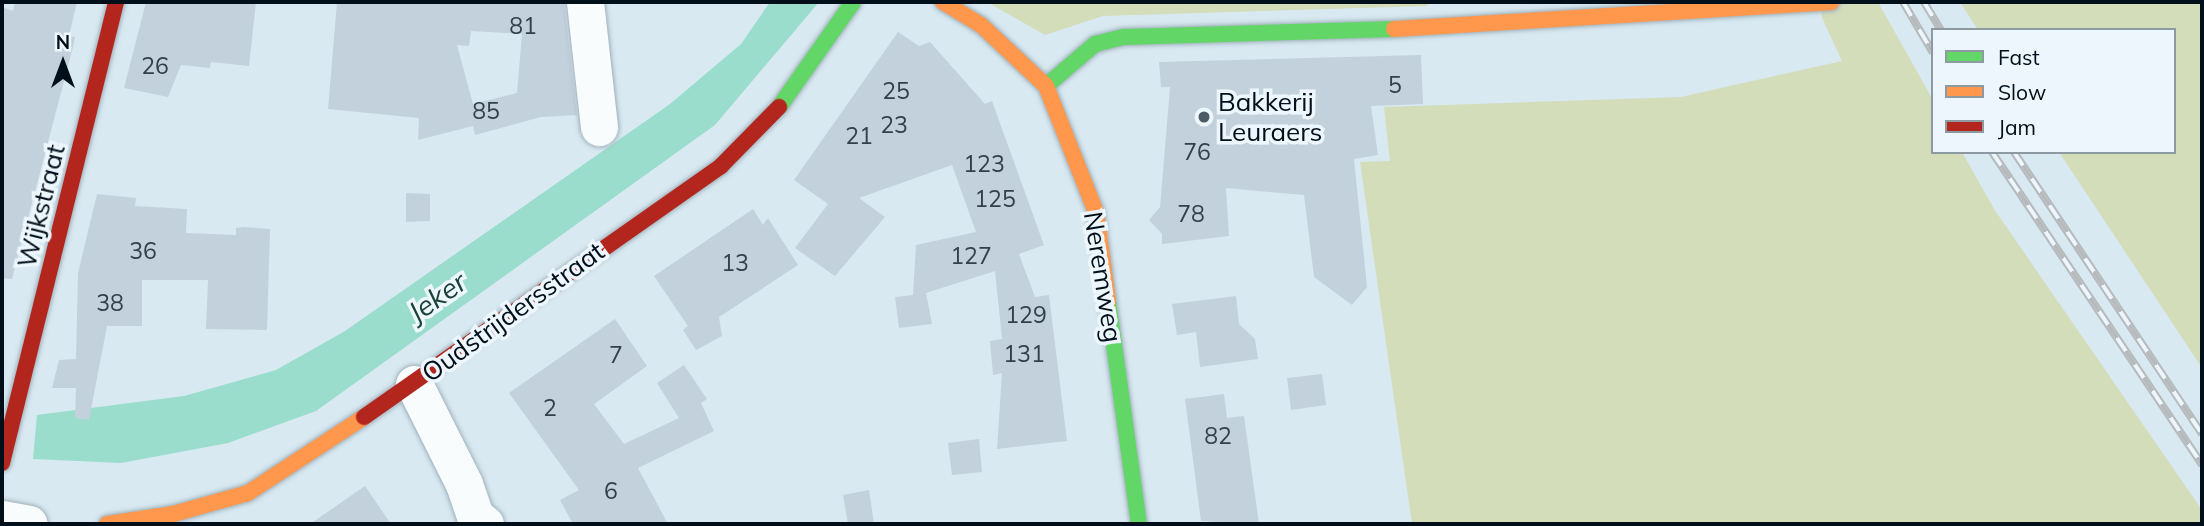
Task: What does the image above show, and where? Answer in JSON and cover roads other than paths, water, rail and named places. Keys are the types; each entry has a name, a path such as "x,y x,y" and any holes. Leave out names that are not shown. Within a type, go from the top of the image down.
{"street":[{"name":"Wijkstraat","path":"2,463 116,2"},
{"path":"585,2 599,127"},
{"name":"Oudstrijdersstraat","path":"107,524 173,514 248,493 414,384 462,344 721,166 785,102 853,2"},
{"name":"Neremweg","path":"943,2 981,25 1046,86 1096,212 1139,524"},
{"path":"1046,86 1095,44 1124,37 1448,27 1831,2"},
{"path":"414,384 464,484 477,522"},
{"path":"2,519 29,524"}],"water":[{"name":"Jeker","path":"770,2 819,2 715,125 316,411 228,443 121,463 33,459 37,415 184,396 276,370 345,331 670,104 741,44"}],"railway":[{"path":"1903,2 1931,50"},
{"path":"1924,2 1940,28"},
{"path":"1993,154 2202,465"},
{"path":"2015,154 2202,434"}],"place":[{"name":"Bakkerij Leuraers","path":"1204,117"}]}
